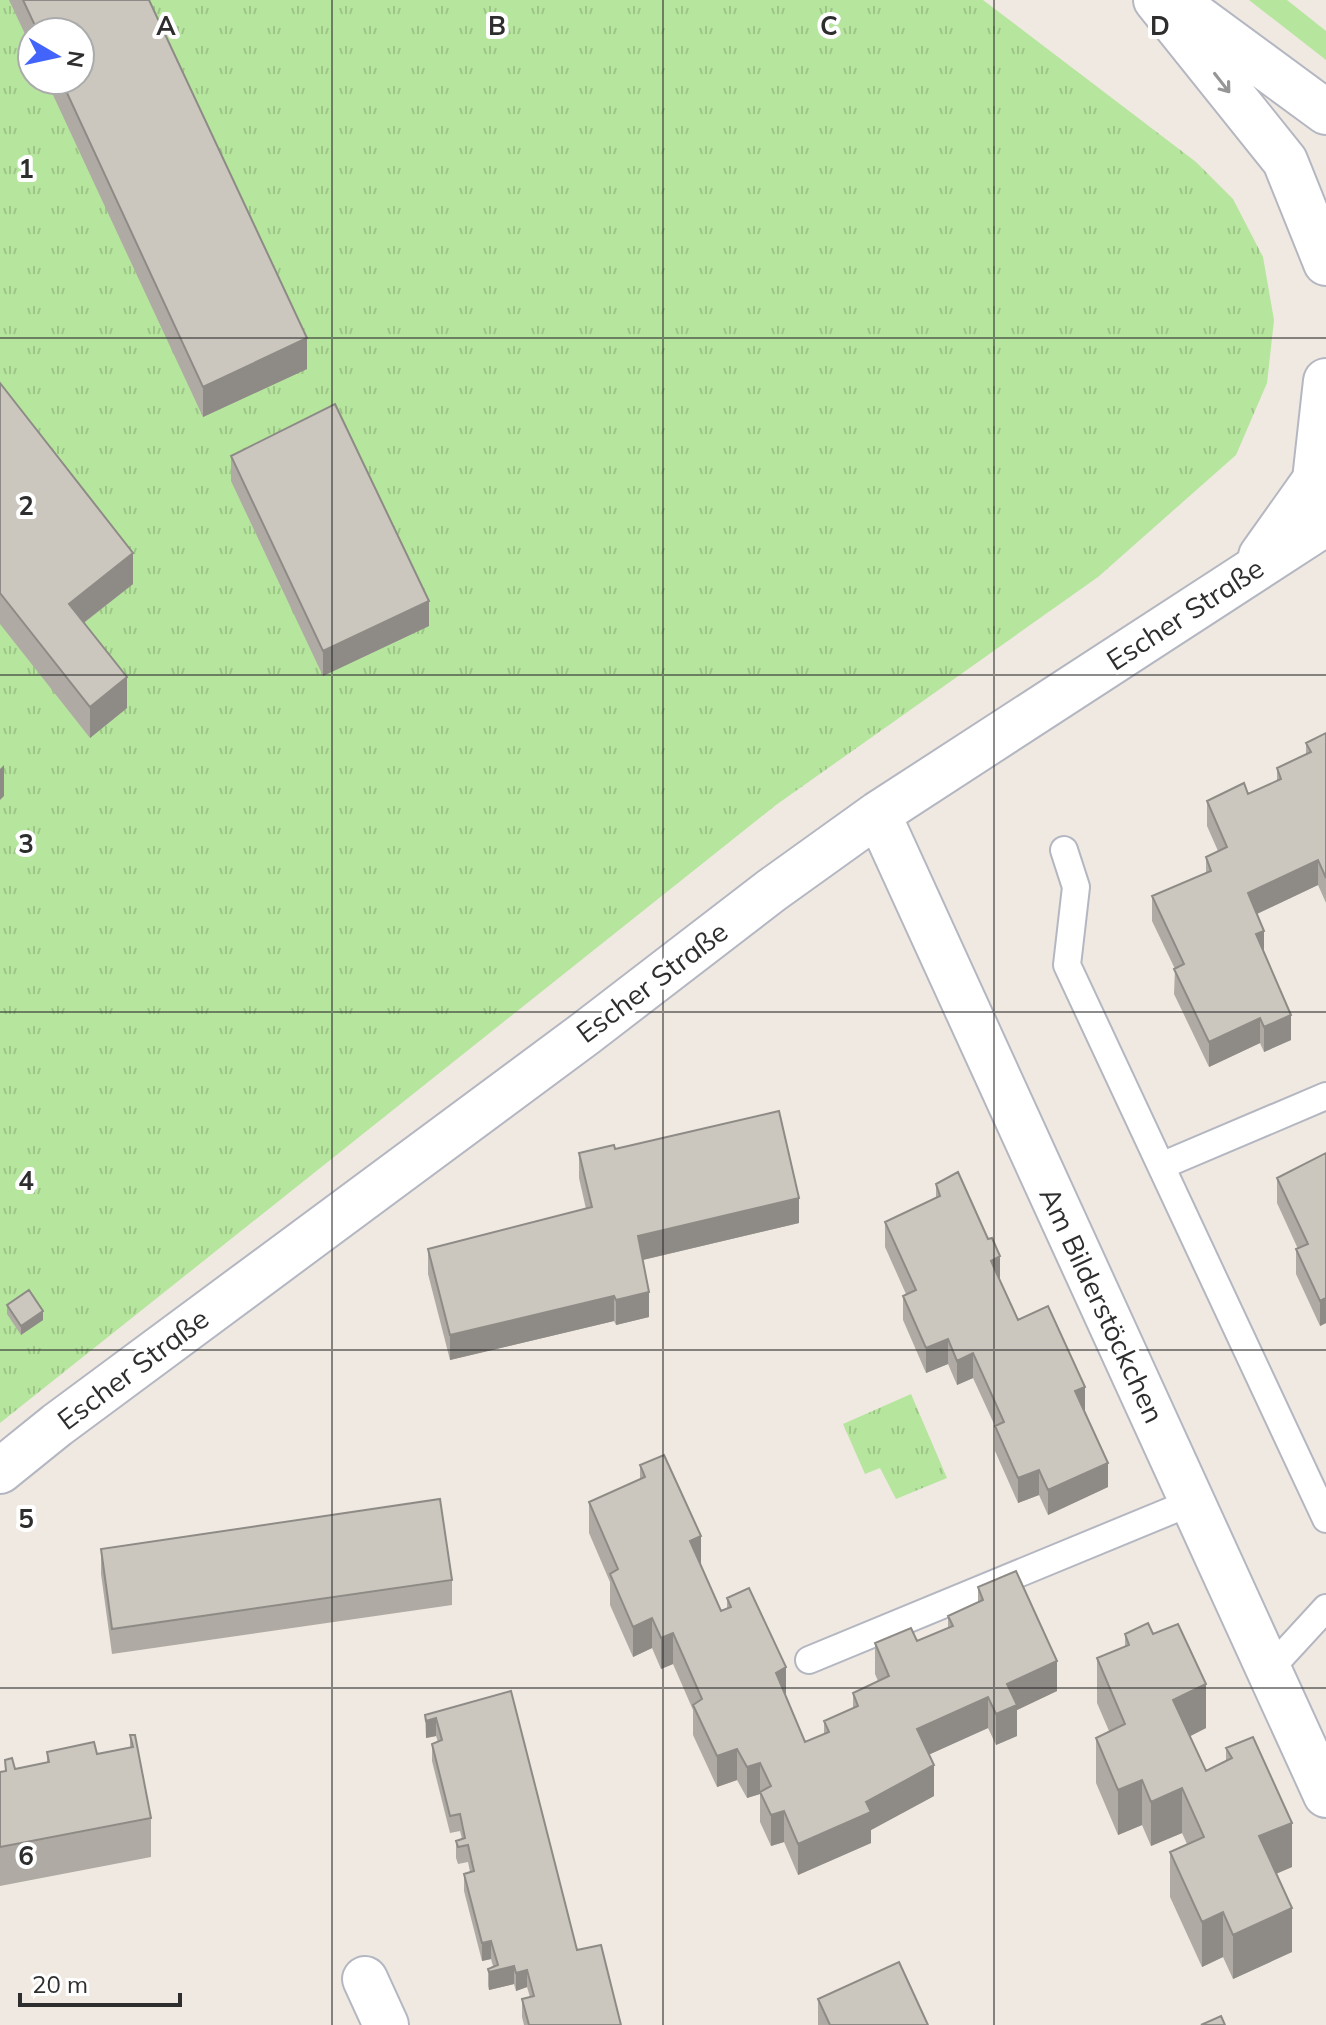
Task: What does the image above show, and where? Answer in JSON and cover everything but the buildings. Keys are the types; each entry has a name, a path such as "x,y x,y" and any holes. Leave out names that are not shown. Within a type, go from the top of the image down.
{"street":[{"path":"1156,0 1285,161 1326,263"},
{"path":"1174,0 1326,112"},
{"path":"1251,571 1315,480 1326,381"},
{"name":"Escher Straße","path":"0,1471 57,1425 878,814 1326,523"},
{"name":"Am Bilderstöckchen","path":"878,814 1326,1795"},
{"path":"365,1979 386,2025"}],"lane":[{"path":"1064,850 1076,887 1067,965 1326,1519"},
{"path":"1161,1166 1326,1096"},
{"path":"809,1660 1192,1502"},
{"path":"1269,1670 1326,1608"}],"green space":[{"path":"0,0 983,0 1196,162 1233,199 1263,257 1274,320 1267,383 1236,455 1098,577 776,805 0,1423"},
{"path":"1249,0 1287,0 1326,31 1326,60"},
{"path":"911,1394 947,1478 896,1499 880,1468 865,1474 843,1424"}]}
